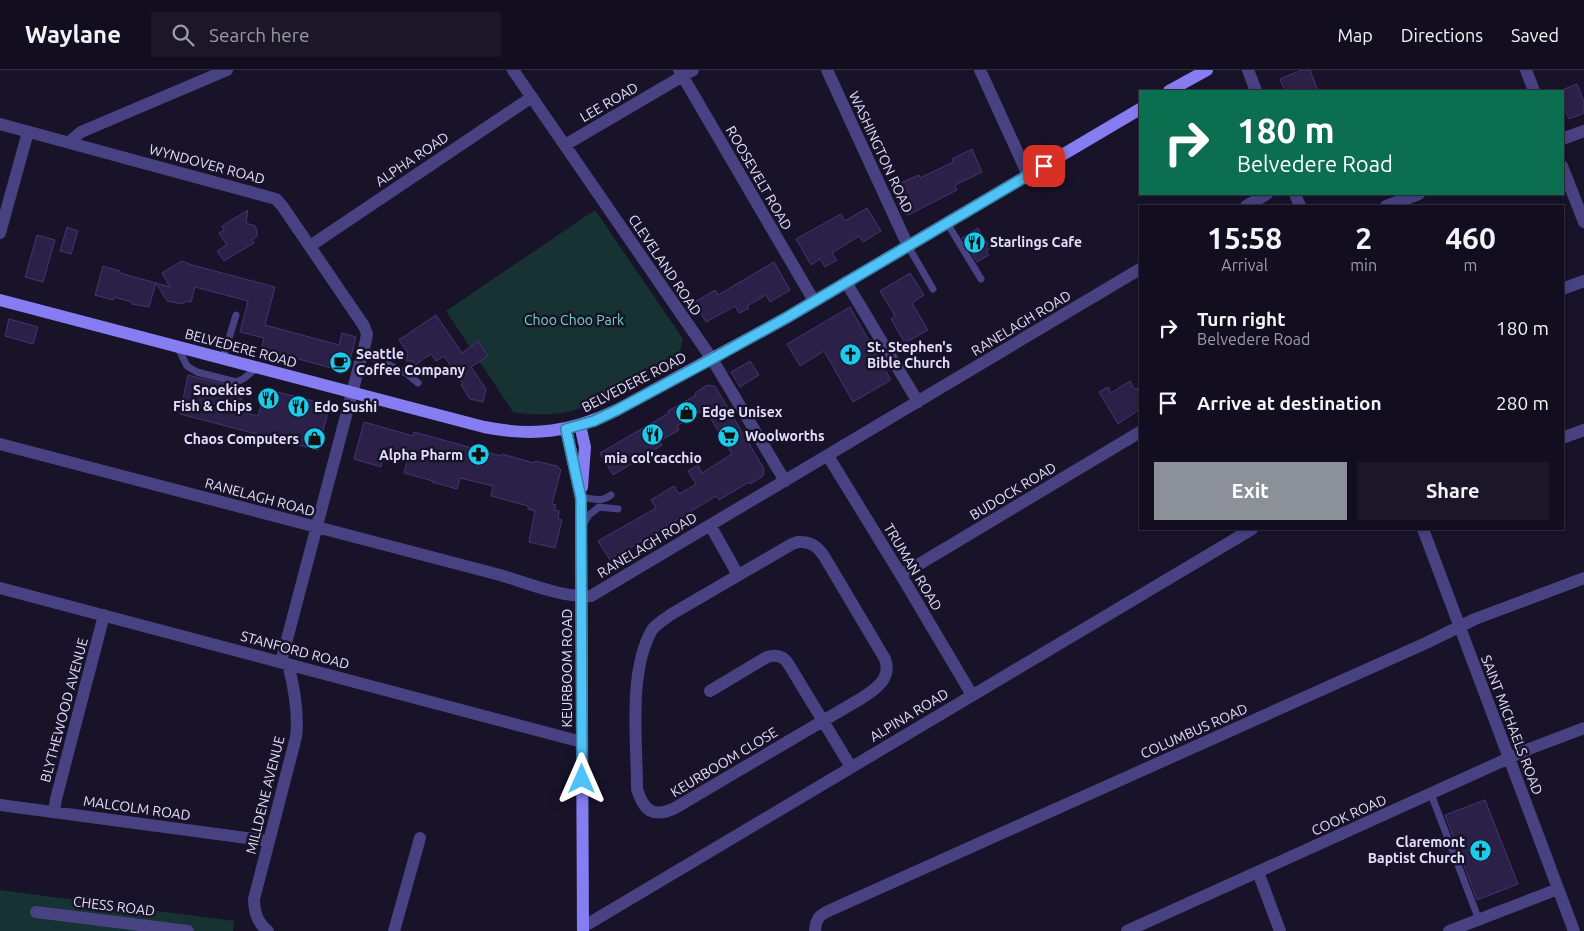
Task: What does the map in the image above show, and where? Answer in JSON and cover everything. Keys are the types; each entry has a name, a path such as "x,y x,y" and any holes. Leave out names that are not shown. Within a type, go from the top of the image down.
{"main road":[{"path":"1171,90 1207,70"},
{"name":"BELVEDERE ROAD","path":"0,300 496,429 533,432 566,429 580,426 617,410 712,359 908,246 1139,109"},
{"name":"KEURBOOM ROAD","path":"580,426 585,454 581,497 583,929"},
{"name":"KEURBOOM ROAD","path":"566,429 581,497"}],"street":[{"path":"68,142 81,132 227,70"},
{"name":"CLEVELAND ROAD","path":"514,70 712,359 785,481"},
{"name":"WASHINGTON ROAD","path":"827,70 908,246"},
{"path":"980,70 1028,175"},
{"path":"1248,70 1256,90"},
{"path":"1526,70 1534,90"},
{"name":"LEE ROAD","path":"565,145 685,72"},
{"name":"ROOSEVELT ROAD","path":"685,72 814,301"},
{"name":"ALPHA ROAD","path":"310,246 532,97"},
{"name":"WYNDOVER ROAD","path":"0,124 271,196 276,199 284,207 364,326 367,334 352,392"},
{"path":"1564,138 1584,131"},
{"path":"0,233 28,132"},
{"path":"1564,171 1584,222"},
{"path":"1248,205 1265,195"},
{"path":"1389,205 1416,195"},
{"name":"RANELAGH ROAD","path":"0,444 555,591 591,596 1139,270"},
{"path":"1564,288 1584,281"},
{"path":"846,282 918,402"},
{"name":"MILLDENE AVENUE","path":"264,930 257,917 254,904 296,737 296,714 292,676 285,663 316,527 352,392"},
{"path":"1564,437 1584,430"},
{"name":"BUDOCK ROAD","path":"901,575 1139,433"},
{"name":"TRUMAN ROAD","path":"828,456 972,695"},
{"path":"707,528 735,577"},
{"name":"ALPINA ROAD","path":"583,929 850,767 1250,530"},
{"name":"SAINT MICHAELS ROAD","path":"1423,530 1574,931"},
{"name":"KEURBOOM CLOSE","path":"809,542 820,550 824,556 885,659 888,671 878,687 823,721 670,810 659,814 652,812 647,809 637,789 636,697 637,680 644,648 658,623 735,577 792,544 809,542"},
{"name":"COLUMBUS ROAD","path":"815,931 816,922 819,917 836,908 1476,619 1584,578"},
{"name":"STANFORD ROAD","path":"0,588 582,742"},
{"name":"BLYTHEWOOD AVENUE","path":"54,812 104,615"},
{"path":"710,691 766,657 780,656 787,662 850,767"},
{"name":"COOK ROAD","path":"1127,931 1529,749 1584,728"},
{"name":"MALCOLM ROAD","path":"0,805 269,841"},
{"path":"394,931 420,838"},
{"path":"1258,872 1280,931"},
{"path":"1449,931 1558,889"},
{"name":"CHESS ROAD","path":"36,912 188,931"}],"lane":[{"path":"947,223 980,279"},
{"path":"908,246 933,289"},
{"path":"223,358 236,315"},
{"path":"177,346 186,366 193,371 225,380 240,381 257,368"},
{"path":"362,353 406,373 418,383"},
{"path":"581,497 600,501 611,495"},
{"path":"581,530 589,515 598,506 618,509"},
{"path":"1431,794 1479,920"}],"green space":[{"name":"Choo Choo Park","path":"595,210 683,339 680,352 579,409 556,414 513,412 446,311"},
{"path":"0,890 234,921 233,931 0,931"}],"building":[{"path":"1302,70 1310,70 1318,90 1285,90 1280,79"},
{"path":"1577,84 1584,102 1584,113 1569,119 1564,108 1564,90 1562,90"},
{"path":"972,149 982,172 955,185 957,190 908,215 894,186 919,175 920,178 953,162 952,159"},
{"path":"867,208 881,231 863,242 859,236 832,253 837,260 825,267 820,259 811,265 796,239 841,214 845,221"},
{"path":"248,210 246,223 255,226 257,231 257,236 252,240 254,243 224,261 217,251 227,245 219,233 224,230 222,226"},
{"path":"67,227 78,231 71,254 60,251"},
{"path":"978,228 990,248 986,251 989,255 977,262 962,238"},
{"path":"37,235 55,240 43,282 25,277"},
{"path":"182,261 275,287 265,325 339,345 342,333 356,337 349,364 339,370 261,349 264,338 240,332 248,301 195,287 191,302 187,301 182,304 167,301 156,283 170,287 162,273"},
{"path":"774,262 790,290 770,302 766,295 739,313 735,306 706,322 695,302 715,290 718,295"},
{"path":"103,266 156,283 149,307 132,304 132,302 114,297 113,300 95,295"},
{"path":"910,273 924,295 912,303 928,330 905,343 891,319 895,316 880,291"},
{"name":"St. Stephen's Bible Church","path":"850,307 891,380 853,402 824,351 800,366 787,344"},
{"path":"436,315 462,353 478,341 488,356 471,367 486,389 483,402 470,399 461,385 463,384 444,356 436,361 431,354 415,365 413,361 406,361 408,353 399,340"},
{"path":"9,319 38,327 33,344 5,336"},
{"path":"750,361 759,375 740,387 731,372"},
{"path":"188,375 244,389 238,411 258,416 265,393 272,395 273,391 322,403 328,412 318,450 180,414"},
{"path":"1130,381 1134,389 1137,388 1139,392 1139,410 1118,424 1099,392 1108,387 1111,393"},
{"path":"707,385 715,386 764,469 763,476 719,500 716,496 610,560 598,541 656,508 651,500 674,486 679,494 696,484 688,471 698,465 702,473 732,454 705,409 677,426 679,430 660,441 662,445 613,475 600,453 669,413 668,411 696,395 695,393"},
{"path":"364,422 413,436 414,432 501,456 502,454 534,463 535,461 557,466 561,470 552,504 556,505 554,510 559,511 558,519 562,520 555,548 529,542 535,511 528,509 528,506 491,496 493,486 460,478 457,489 432,482 404,473 407,461 384,454 381,467 354,459"},
{"name":"Claremont Baptist Church","path":"1485,800 1518,884 1477,900 1445,815"}],"place":[{"name":"Starlings Cafe","path":"974,242"},
{"name":"St. Stephen's Bible Church","path":"851,355"},
{"name":"Seattle Coffee Company","path":"340,362"},
{"name":"Snoekies Fish & Chips","path":"268,398"},
{"name":"Edo Sushi","path":"298,407"},
{"name":"Edge Unisex","path":"686,412"},
{"name":"mia col'cacchio","path":"653,435"},
{"name":"Woolworths","path":"729,436"},
{"name":"Chaos Computers","path":"315,439"},
{"name":"Alpha Pharm","path":"479,455"},
{"name":"Claremont Baptist Church","path":"1481,850"}],"route":[{"path":"582,779 581,496 566,429 594,421 617,410 712,359 786,318 1044,166"}]}
